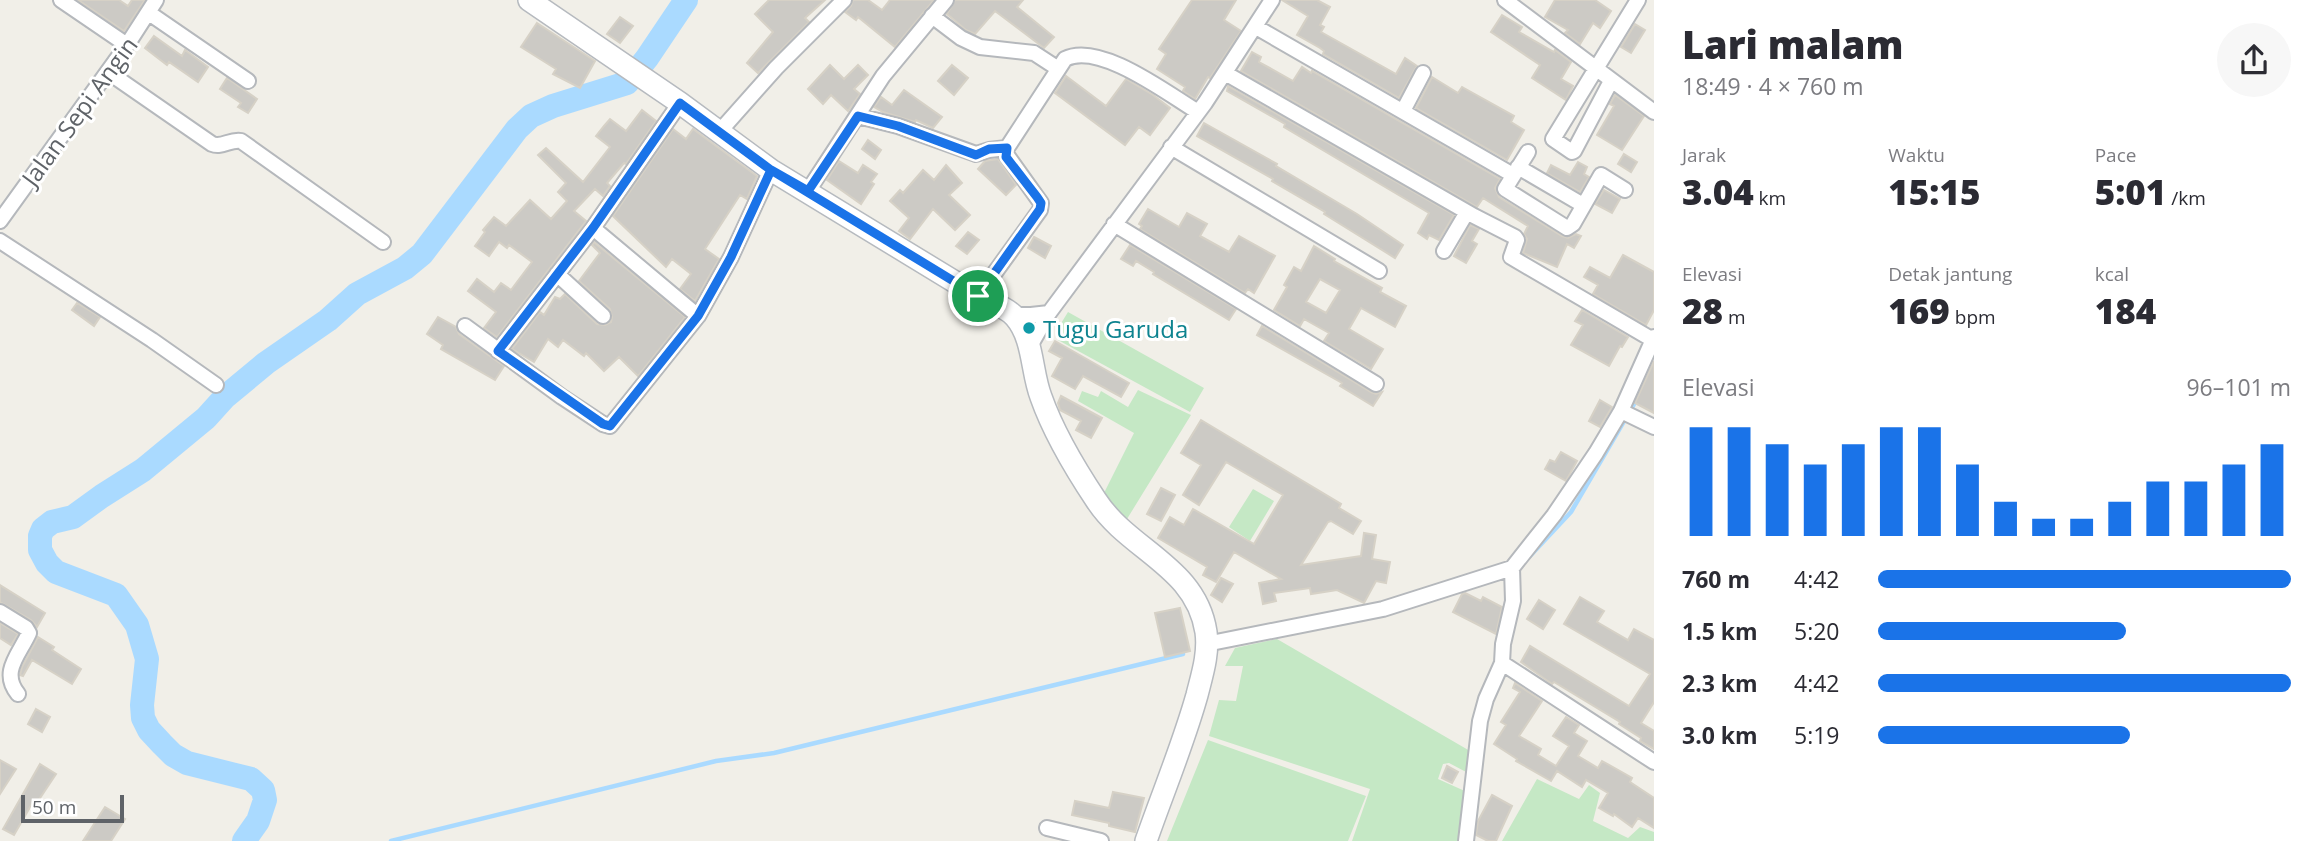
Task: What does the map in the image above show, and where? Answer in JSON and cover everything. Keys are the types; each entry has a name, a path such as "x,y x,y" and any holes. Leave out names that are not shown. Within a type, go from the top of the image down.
{"street":[{"path":"61,0 127,46"},
{"path":"529,0 720,131 771,170 978,296 1014,315 1030,346 1033,372 1041,400 1087,486 1118,526 1172,570 1187,586 1195,597 1202,616 1206,644 1205,663 1175,765 1146,841"},
{"path":"720,131 776,68 844,0"},
{"path":"808,191 883,76 946,0"},
{"path":"1030,346 1049,313 1225,74 1271,0"},
{"path":"1611,81 1574,151 1554,140 1552,137 1638,0"},
{"path":"1509,1 1654,112"},
{"path":"152,7 248,81"},
{"name":"Jalan Sepi Angin","path":"0,221 127,46 152,7"},
{"path":"932,16 961,38 980,47 1034,53 1058,68"},
{"path":"1256,27 1403,111 1583,205"},
{"path":"978,296 1040,209 1041,203 1006,157 1007,148 1065,59 1072,55 1101,57 1142,77 1198,112"},
{"path":"108,72 212,144 218,146 235,140 241,141 383,242"},
{"path":"1403,111 1423,73"},
{"path":"1206,644 1383,610 1512,570 1625,414 1653,338 1511,257 1516,237 1467,212 1225,74"},
{"path":"498,351 593,228 680,103"},
{"path":"858,116 898,126 976,155 989,149 1007,148"},
{"path":"1171,147 1379,271"},
{"path":"1528,152 1505,187 1506,191 1567,229 1573,224 1601,175 1625,190"},
{"path":"465,327 562,397 610,426 698,316 731,257 771,170"},
{"path":"1444,251 1467,212"},
{"path":"1114,224 1376,384"},
{"path":"593,228 698,316"},
{"path":"0,240 159,351 216,385"},
{"path":"557,274 603,316"},
{"path":"1014,315 1049,313"},
{"path":"1625,414 1654,427"},
{"path":"1466,841 1480,721 1486,699 1502,663 1513,593 1512,570"},
{"path":"0,612 26,628 29,633 9,671 9,684 18,694"},
{"path":"1502,663 1654,762"},
{"path":"1048,828 1101,841"}],"green space":[{"path":"1068,312 1204,388 1190,412 1058,340 1060,325"},
{"path":"1138,390 1191,415 1127,519 1102,497 1134,433 1078,401 1082,391 1098,397 1101,391 1128,407"},
{"path":"1253,489 1274,501 1250,541 1229,527"},
{"path":"1277,639 1470,751 1468,773 1449,763 1443,764 1438,779 1467,792 1459,841 1352,841 1370,789 1209,736 1219,700 1236,701 1243,666 1225,666 1235,648"},
{"path":"1208,740 1366,796 1348,841 1167,841"},
{"path":"1537,779 1579,799 1589,785 1600,793 1593,821 1628,838 1640,827 1654,832 1654,841 1502,841"}],"building":[{"path":"78,0 119,0 128,6 132,0 145,0 124,31"},
{"path":"769,0 825,0 805,18 809,22 758,73 747,63 773,32 755,14"},
{"path":"853,0 868,0 882,10 890,0 934,0 895,47 858,17 856,20 845,12"},
{"path":"955,0 1023,0 1017,7 1054,37 1044,48 995,11 975,34 947,14"},
{"path":"1192,0 1236,0 1224,20 1241,31 1195,99 1183,91 1185,87 1157,69 1166,54 1159,49"},
{"path":"1282,0 1317,0 1330,7 1320,25 1324,27 1321,32 1396,74 1405,58 1417,66 1399,98 1323,54 1324,51 1320,48 1297,35 1308,16"},
{"path":"1555,0 1595,0 1611,11 1600,28 1593,23 1580,44 1565,33 1568,30 1545,17"},
{"path":"1502,15 1522,27 1519,32 1554,52 1555,50 1571,62 1561,79 1573,86 1566,100 1532,78 1540,65 1491,32"},
{"path":"620,17 633,26 620,43 607,34"},
{"path":"537,23 595,61 580,88 553,74 556,69 521,47"},
{"path":"1635,24 1645,30 1631,53 1621,47"},
{"path":"154,36 182,56 185,50 208,67 198,82 169,62 167,65 145,48"},
{"path":"1252,52 1261,57 1259,62 1293,81 1302,67 1311,73 1312,71 1500,179 1495,188 1499,197 1562,236 1581,236 1574,248 1567,244 1557,267 1523,253 1527,239 1524,234 1528,226 1483,198 1477,207 1241,71"},
{"path":"830,65 844,79 858,65 868,75 854,89 860,94 848,111 831,95 823,104 808,89"},
{"path":"952,65 968,78 954,95 938,81"},
{"path":"1066,76 1106,106 1126,79 1170,108 1150,135 1139,127 1125,145 1055,93"},
{"path":"1432,77 1458,93 1462,87 1514,116 1511,122 1524,130 1507,160 1416,108"},
{"path":"227,78 257,99 248,113 238,107 241,103 220,89"},
{"path":"1228,86 1454,215 1439,240 1429,235 1427,239 1418,233 1429,213 1227,91"},
{"path":"904,90 942,117 933,128 874,107 881,97 892,105"},
{"path":"1615,95 1644,116 1622,150 1597,135 1614,106 1610,104"},
{"path":"642,110 656,121 626,164 624,163 607,183 610,186 603,196 595,189 574,211 586,221 497,337 484,328 496,312 468,291 477,279 494,292 501,283 511,290 532,262 509,245 507,248 499,242 489,256 475,246 485,232 483,230 494,217 506,226 530,200 551,219 567,201 558,192 566,183 538,155 546,148 583,182 610,147 596,136 604,126 610,119 626,131"},
{"path":"1204,123 1277,164 1276,166 1403,245 1395,258 1272,181 1273,179 1197,136"},
{"path":"673,129 686,139 693,129 757,176 747,199 740,195 705,249 719,259 695,301 680,289 691,274 672,259 666,267 613,216"},
{"path":"868,140 881,150 875,159 862,149"},
{"path":"1624,154 1637,162 1631,172 1618,164"},
{"path":"998,159 1016,185 1006,195 978,169 985,161"},
{"path":"839,161 858,173 863,165 877,174 861,204 827,180"},
{"path":"1578,162 1587,167 1584,174 1589,177 1580,192 1547,173 1551,165 1570,175"},
{"path":"946,165 962,183 949,195 970,215 955,230 933,209 910,239 899,231 909,218 890,201 900,190 903,193 923,170 934,180"},
{"path":"1604,190 1620,199 1612,213 1595,204"},
{"path":"1148,209 1179,227 1187,213 1207,224 1200,236 1229,252 1239,236 1275,256 1254,293 1248,289 1245,293 1140,229 1142,226 1139,224"},
{"path":"1470,225 1479,229 1472,241 1477,244 1466,263 1454,256"},
{"path":"968,232 979,240 967,254 956,246"},
{"path":"1034,237 1051,246 1045,258 1028,248"},
{"path":"594,242 685,317 638,376 619,357 604,371 586,353 584,356 563,340 558,347 548,339 534,362 512,349 540,312 544,315 555,297 560,299 565,294 597,324 605,325 611,322 610,309 579,281 600,253 592,245"},
{"path":"1130,245 1236,309 1229,320 1136,261 1133,266 1121,259"},
{"path":"1314,246 1335,259 1334,261 1382,288 1380,292 1406,306 1395,327 1361,308 1349,329 1383,349 1371,369 1324,341 1329,333 1304,319 1300,326 1274,310 1294,267 1301,271","holes":["1320,279 1340,290 1326,313 1306,302"]},
{"path":"1623,255 1654,272 1654,310 1646,325 1593,294 1598,285 1584,277 1590,267 1610,278"},
{"path":"77,303 100,317 94,326 72,310"},
{"path":"1582,310 1628,337 1609,366 1571,345 1583,325 1575,321"},
{"path":"438,317 456,327 459,334 504,366 495,380 441,349 443,345 427,334"},
{"path":"1262,326 1371,392 1382,392 1373,406 1340,386 1342,383 1257,335"},
{"path":"1055,341 1129,383 1121,397 1083,376 1075,389 1052,376 1062,358 1049,351"},
{"path":"1654,361 1654,413 1635,403"},
{"path":"1061,396 1102,418 1091,438 1076,430 1081,421 1060,410 1058,403"},
{"path":"1600,400 1612,407 1600,427 1589,421"},
{"path":"1201,420 1341,504 1339,508 1361,521 1353,534 1331,521 1328,522 1301,565 1361,556 1364,533 1376,535 1372,559 1390,562 1386,583 1376,581 1364,603 1337,590 1311,594 1310,588 1274,593 1276,601 1263,604 1259,583 1281,579 1234,552 1216,582 1203,575 1207,567 1158,538 1170,517 1184,525 1193,509 1254,544 1283,495 1226,462 1199,505 1183,495 1201,465 1181,453"},
{"path":"1561,452 1577,461 1566,481 1545,469 1550,460 1555,462"},
{"path":"1161,488 1175,495 1161,521 1147,514"},
{"path":"1221,578 1233,584 1222,602 1211,595"},
{"path":"0,585 45,613 37,627 31,620 0,602"},
{"path":"1465,593 1481,601 1483,597 1502,607 1496,634 1453,612"},
{"path":"1580,597 1604,611 1597,622 1628,640 1634,629 1654,640 1654,702 1641,723 1654,731 1654,749 1640,741 1641,738 1619,724 1620,722 1554,682 1552,684 1521,662 1530,646 1629,706 1650,674 1564,624"},
{"path":"1539,600 1555,610 1543,629 1527,619"},
{"path":"1180,608 1190,651 1165,657 1155,613"},
{"path":"0,623 18,634 11,645 0,638"},
{"path":"38,637 81,669 72,684 32,660 23,676 20,675"},
{"path":"1515,683 1542,701 1519,736 1541,749 1538,755 1556,766 1569,746 1553,736 1566,717 1579,725 1574,733 1587,741 1578,756 1598,768 1602,761 1632,778 1630,782 1654,798 1654,828 1638,818 1632,827 1614,814 1613,816 1599,808 1608,793 1586,780 1582,787 1557,771 1551,781 1516,761 1517,759 1494,744 1506,725 1501,722 1520,692 1513,688"},
{"path":"36,709 50,717 42,732 28,724"},
{"path":"0,760 16,769 0,794"},
{"path":"40,764 56,774 36,804 33,802 14,835 3,829"},
{"path":"1447,766 1458,772 1452,783 1442,778"},
{"path":"1113,792 1144,798 1135,832 1072,815 1075,801 1109,808"},
{"path":"1492,795 1512,806 1496,841 1488,841 1476,835 1478,821"},
{"path":"105,807 125,819 111,841 83,841"}],"waterway":[{"path":"244,841 258,821 265,800 263,790 251,779 187,763 173,755 149,730 143,718 142,705 147,659 137,625 116,595 56,572 47,563 40,550 43,529 52,522 73,517 143,470 206,418 225,397 266,363 328,320 357,294 405,268 422,254 517,129 531,116 553,106 627,83 686,0"},
{"path":"1530,556 1571,512 1634,404"},
{"path":"391,841 716,761 774,753 1183,654"}],"place":[{"name":"Tugu Garuda","path":"1029,328"}],"route":[{"path":"978,296 771,170 680,103 593,228 498,351 562,397 610,426 698,316 731,257 771,170 808,191 858,116 898,126 976,155 989,149 1007,148 1006,157 1041,203 1040,209 978,296"}]}
